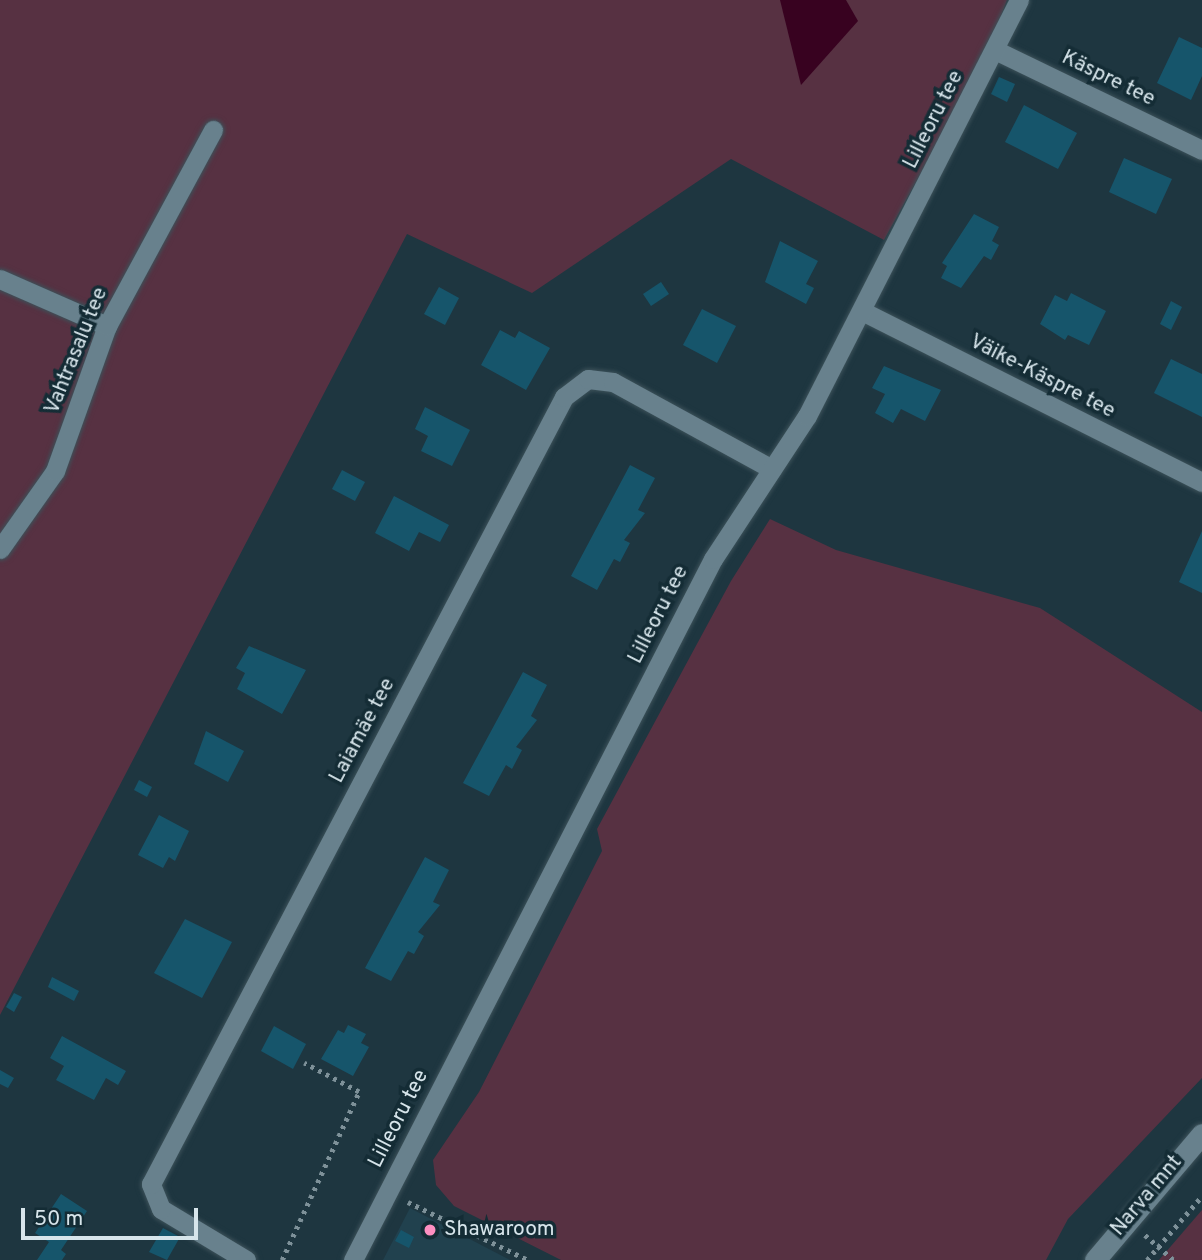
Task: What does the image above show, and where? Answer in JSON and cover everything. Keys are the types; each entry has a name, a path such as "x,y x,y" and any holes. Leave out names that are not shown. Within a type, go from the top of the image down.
{"main road":[{"name":"Narva mnt","path":"1095,1260 1125,1218 1202,1134"}],"street":[{"name":"Lilleoru tee","path":"353,1260 713,559 807,416 1020,0"},
{"name":"Käspre tee","path":"995,50 1202,150"},
{"name":"Vahtrasalu tee","path":"0,549 55,471 107,326 213,130"},
{"path":"0,279 107,326"},
{"name":"Väike-Käspre tee","path":"862,311 1202,482"},
{"name":"Laiamäe tee","path":"246,1260 161,1209 151,1185 564,397 588,379 612,382 772,469"}],"path":[{"path":"282,1260 359,1091 304,1062"},
{"path":"1147,1260 1202,1196"},
{"path":"403,1212 409,1200 525,1259"},
{"path":"1125,1218 1174,1260"}],"shaded area":[{"path":"0,0 1007,0 987,53 884,240 731,159 532,293 407,234 0,1015"},
{"path":"780,0 846,0 858,21 801,85"},
{"path":"770,519 836,550 1040,608 1202,712 1202,1078 1068,1219 1046,1260 561,1260 454,1206 436,1185 433,1160 479,1092 602,851 597,829 731,581"},
{"path":"410,1208 510,1260 383,1260"},
{"path":"1202,1210 1202,1260 1159,1260"}],"building":[{"path":"1179,37 1202,48 1202,76 1191,100 1157,83"},
{"path":"999,77 1015,84 1007,102 991,94"},
{"path":"1024,105 1077,133 1058,169 1005,142"},
{"path":"1124,158 1172,179 1156,214 1109,192"},
{"path":"974,214 999,227 992,241 999,245 991,260 984,256 961,288 941,278 947,266 942,263"},
{"path":"780,241 818,261 806,284 814,288 806,304 765,282"},
{"path":"661,282 669,294 651,306 643,294"},
{"path":"439,287 459,298 445,325 424,314"},
{"path":"1071,293 1106,311 1089,345 1068,335 1065,340 1040,324 1055,295 1067,301"},
{"path":"1171,301 1182,307 1171,330 1160,324"},
{"path":"702,309 736,326 717,363 683,345"},
{"path":"500,330 515,338 519,331 550,348 526,390 481,365"},
{"path":"1171,359 1202,374 1202,417 1154,393"},
{"path":"884,366 941,390 925,421 901,409 893,423 875,413 885,394 872,388"},
{"path":"425,407 470,430 452,466 421,451 428,436 415,429"},
{"path":"630,465 655,478 638,510 645,513 624,540 630,543 620,562 614,559 597,590 571,576"},
{"path":"342,470 365,482 355,501 332,489"},
{"path":"394,496 449,525 440,542 419,532 409,551 375,533"},
{"path":"1202,531 1202,593 1179,582"},
{"path":"249,646 306,670 282,714 237,689 245,673 236,668"},
{"path":"523,672 547,685 531,716 537,720 516,747 522,750 512,769 506,765 489,796 463,783"},
{"path":"206,731 244,751 228,782 194,764"},
{"path":"139,780 152,787 147,797 134,790"},
{"path":"159,815 189,831 175,861 169,857 163,868 138,855"},
{"path":"425,857 449,870 433,902 440,905 418,932 424,936 414,954 408,951 391,981 365,968"},
{"path":"185,919 232,942 202,998 154,973"},
{"path":"52,977 79,991 74,1001 48,987"},
{"path":"14,993 22,997 14,1012 6,1007"},
{"path":"348,1025 366,1034 361,1043 369,1047 353,1076 321,1059 338,1030 344,1033"},
{"path":"274,1026 306,1044 293,1069 261,1051"},
{"path":"62,1036 126,1071 118,1085 106,1078 94,1100 56,1080 64,1066 50,1058"},
{"path":"0,1070 14,1078 8,1088 0,1084"},
{"path":"61,1194 87,1211 61,1250 66,1254 62,1260 37,1260 49,1242 35,1233"},
{"path":"163,1228 180,1237 167,1260 149,1252"},
{"path":"401,1230 414,1237 409,1248 395,1241"}],"place":[{"name":"Shawaroom","path":"430,1230"}]}
